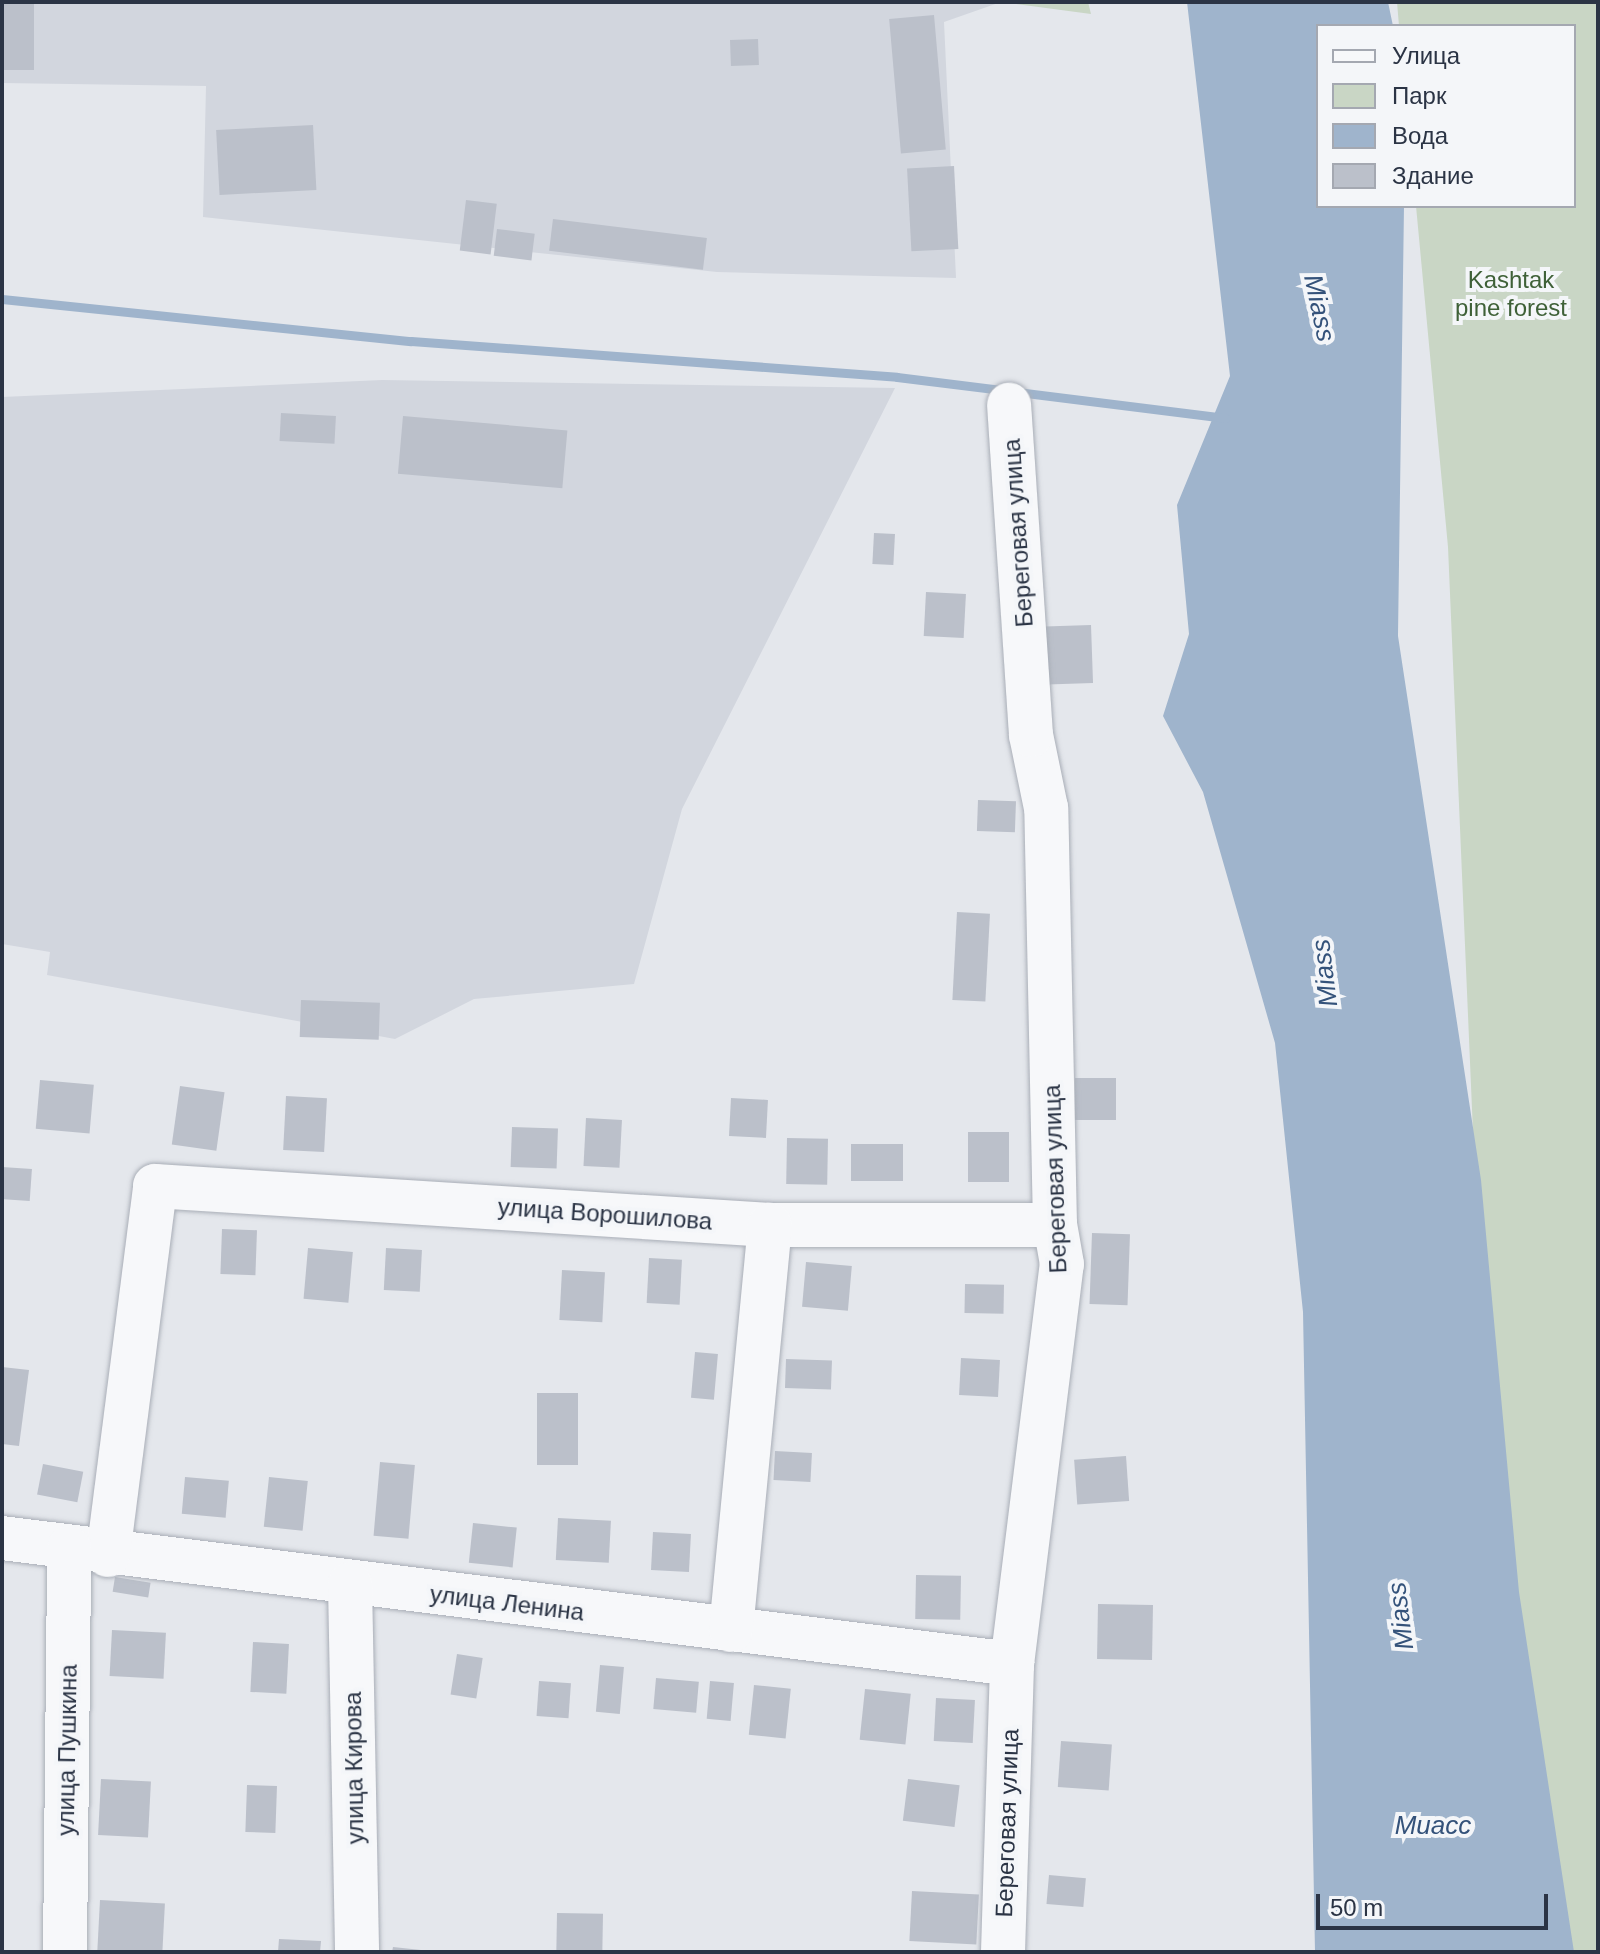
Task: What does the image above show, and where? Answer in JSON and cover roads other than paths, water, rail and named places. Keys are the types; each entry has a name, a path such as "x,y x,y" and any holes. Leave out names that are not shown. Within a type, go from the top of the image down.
{"street":[{"name":"Береговая улица","path":"1003,1952 1012,1664 1062,1264 1055,1225 1046,808 1031,735 1009,405"},
{"name":"улица Ворошилова","path":"155,1186 770,1225 1055,1225"},
{"name":"улица Пушкина","path":"65,1952 88,1552 155,1186"},
{"path":"731,1630 770,1225"},
{"name":"улица Ленина","path":"2,1538 88,1552 1012,1664"},
{"name":"улица Кирова","path":"350,1584 357,1952"}],"water":[{"name":"Миасс","path":"1187,2 1388,2 1393,24 1316,24 1316,208 1404,208 1398,636 1481,1180 1519,1592 1574,1952 1315,1952 1303,1312 1275,1043 1203,792 1163,716 1189,634 1177,505 1230,376"}],"waterway":[{"path":"2,299 411,341 897,377 1225,418"}],"park label":[{"name":"Kashtak pine forest","path":"1511,294"}],"water label":[{"name":"Miass","path":"1319,308"},
{"name":"Miass","path":"1325,973"},
{"name":"Miass","path":"1401,1616"}]}
